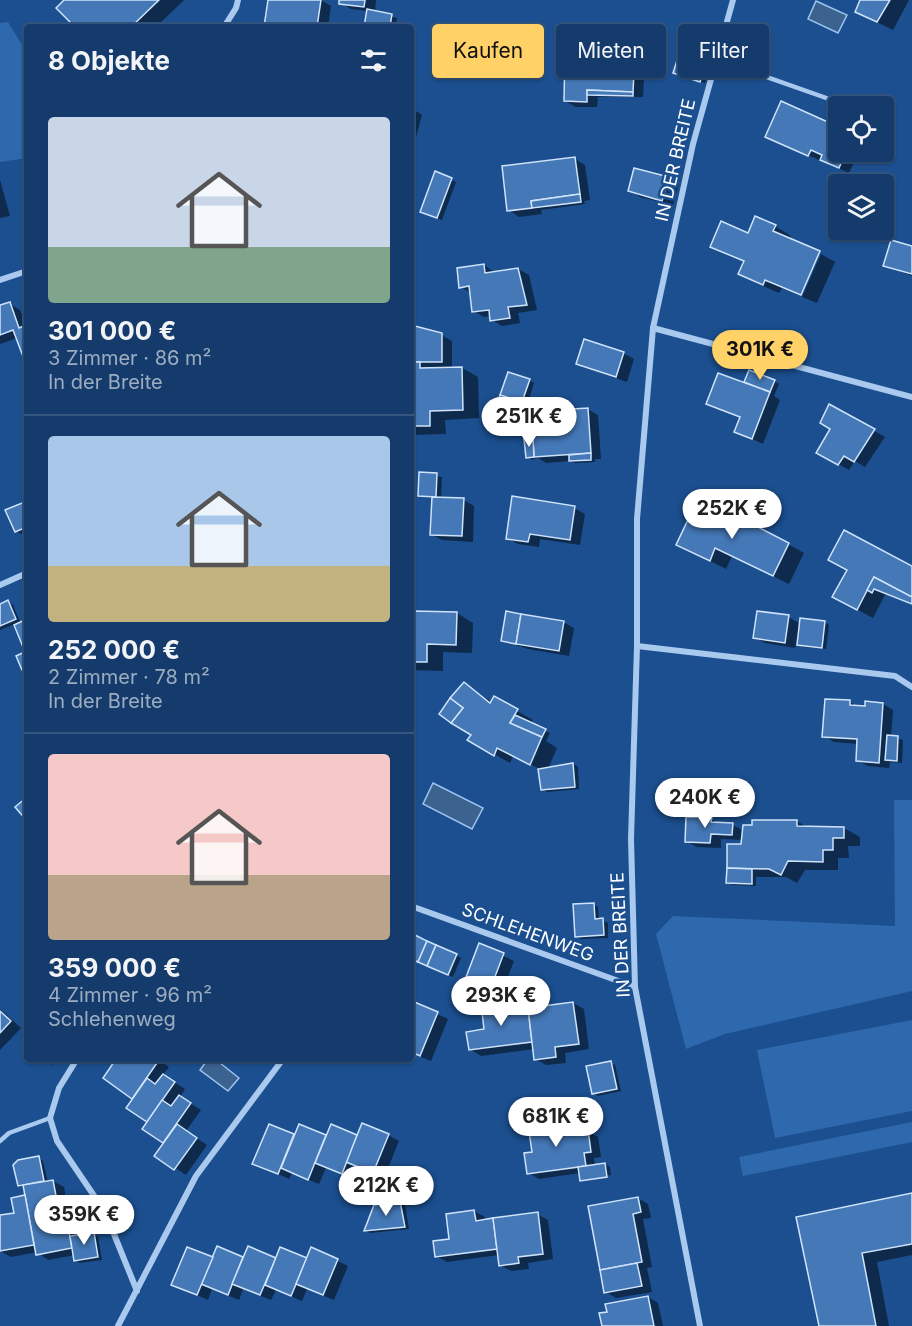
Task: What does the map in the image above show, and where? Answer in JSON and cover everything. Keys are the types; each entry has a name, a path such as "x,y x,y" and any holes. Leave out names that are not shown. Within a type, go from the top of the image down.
{"street":[{"path":"226,24 236,8 238,0"},
{"name":"IN DER BREITE","path":"726,24 733,0"},
{"name":"IN DER BREITE","path":"700,1326 635,987 631,839 637,646 637,519 653,328 693,144 710,78"},
{"path":"0,280 24,272"},
{"path":"653,328 912,397"},
{"path":"0,585 24,574"},
{"path":"637,646 895,676 912,687"},
{"name":"SCHLEHENWEG","path":"414,907 635,987"},
{"path":"75,1062 59,1088 50,1118 57,1141 105,1212 137,1291"},
{"path":"118,1326 196,1176 281,1062"}],"lane":[{"path":"769,78 828,99"},
{"path":"0,1141 9,1133 50,1118"}],"shaded area":[{"path":"816,1 847,15 838,33 808,19"},
{"path":"8,22 24,48 24,158 0,162 0,23"},
{"path":"433,783 483,808 472,829 423,804"},
{"path":"894,800 912,800 912,991 725,1034 686,1049 656,934 673,916 895,926"},
{"path":"912,1020 912,1111 775,1138 757,1050"},
{"path":"206,1062 219,1062 239,1078 228,1091 200,1070"},
{"path":"912,1122 912,1142 743,1176 739,1157"}],"building":[{"path":"64,0 159,0 134,24 72,24 56,8"},
{"path":"268,0 321,0 317,24 264,24"},
{"path":"339,0 365,0 364,7 339,4"},
{"path":"860,0 890,0 877,22 855,12"},
{"path":"367,9 392,14 390,24 364,24"},
{"path":"678,57 678,75 673,73"},
{"path":"564,78 634,78 633,92 587,90 587,102 564,101"},
{"path":"688,78 701,78 700,82"},
{"path":"587,90 633,92 633,96 587,95"},
{"path":"781,101 828,122 828,162 842,162 839,168 820,160 822,155 811,150 808,156 765,137"},
{"path":"575,157 580,194 531,201 532,208 507,211 502,166"},
{"path":"634,168 669,177 662,201 628,191"},
{"path":"435,171 452,178 437,218 420,212"},
{"path":"580,194 581,202 532,208 531,201"},
{"path":"755,216 776,225 773,231 820,251 801,295 765,280 763,285 738,274 744,261 710,247 721,221 748,233"},
{"path":"891,240 912,246 912,274 883,266"},
{"path":"484,264 485,273 518,268 527,305 508,307 510,318 490,321 489,310 472,312 469,286 459,288 457,268"},
{"path":"10,302 19,328 24,326 24,359 13,330 0,335 0,305"},
{"path":"414,326 442,333 442,362 414,362"},
{"path":"584,339 624,352 616,377 576,364"},
{"path":"414,362 420,362 420,368 462,367 463,410 430,411 430,426 414,426"},
{"path":"749,370 775,380 770,392 744,382"},
{"path":"508,372 530,379 522,402 500,395"},
{"path":"718,373 770,392 752,439 734,432 740,417 706,404"},
{"path":"500,395 522,402 521,408 498,401"},
{"path":"829,404 875,429 854,462 844,456 838,465 816,453 830,429 820,423"},
{"path":"588,408 591,453 534,457 533,439 524,439 523,412"},
{"path":"524,439 533,439 534,457 526,458"},
{"path":"591,453 591,460 569,461 569,455"},
{"path":"419,472 437,473 436,497 418,496"},
{"path":"512,496 575,506 570,540 530,534 528,542 506,539"},
{"path":"432,497 464,498 462,536 430,535"},
{"path":"24,502 24,528 15,532 5,510"},
{"path":"695,505 726,520 729,512 789,543 773,576 715,548 710,561 676,545"},
{"path":"844,530 912,566 912,597 874,577 857,610 832,597 847,570 828,560"},
{"path":"874,577 912,597 912,604 874,589 872,593 867,590"},
{"path":"8,600 16,619 0,626 0,604"},
{"path":"414,611 457,612 456,645 427,644 427,662 414,662"},
{"path":"506,611 521,614 516,644 501,641"},
{"path":"757,611 789,615 785,643 753,638"},
{"path":"521,614 564,621 559,651 516,644"},
{"path":"800,618 825,621 822,648 797,645"},
{"path":"24,620 24,650 14,625"},
{"path":"24,652 24,669 22,670 16,656"},
{"path":"464,682 490,703 494,696 518,709 510,723 542,737 530,765 497,748 494,756 467,740 471,735 451,723 463,708 450,698"},
{"path":"450,698 463,708 451,723 439,714"},
{"path":"825,699 850,700 850,705 865,706 865,701 883,703 879,763 856,761 857,739 822,737"},
{"path":"515,715 546,729 542,737 510,723"},
{"path":"887,735 898,736 897,761 885,760"},
{"path":"573,763 575,787 541,790 538,769"},
{"path":"24,800 24,818 15,807"},
{"path":"686,817 712,817 711,822 733,823 732,835 711,834 710,843 685,842"},
{"path":"752,820 797,820 797,826 844,827 844,838 833,838 833,850 823,850 823,862 788,861 781,875 769,869 727,868 727,844 741,844 743,825 752,825"},
{"path":"727,868 752,869 752,884 726,883"},
{"path":"594,903 595,919 603,918 604,935 575,937 573,904"},
{"path":"415,935 427,941 418,962 414,960"},
{"path":"427,941 436,945 427,966 418,962"},
{"path":"479,943 504,953 488,995 463,985"},
{"path":"436,945 457,954 448,975 427,966"},
{"path":"508,1000 509,1010 528,1008 532,1042 469,1050 466,1032 484,1029 481,1004"},
{"path":"414,1002 438,1012 420,1056 414,1053"},
{"path":"573,1002 579,1044 555,1047 556,1057 534,1060 528,1008"},
{"path":"0,1011 11,1021 0,1033"},
{"path":"611,1061 617,1089 592,1094 586,1066"},
{"path":"114,1062 158,1062 132,1099 103,1078"},
{"path":"163,1074 175,1082 147,1122 126,1108 147,1078 155,1084"},
{"path":"179,1095 191,1103 163,1143 142,1129 162,1100 171,1106"},
{"path":"556,1120 558,1133 588,1129 591,1152 584,1153 586,1166 527,1174 524,1153 532,1152 528,1124"},
{"path":"362,1123 389,1134 373,1173 346,1162"},
{"path":"177,1124 197,1138 174,1170 154,1156"},
{"path":"269,1124 294,1134 278,1174 252,1164"},
{"path":"299,1124 326,1135 308,1180 281,1168"},
{"path":"331,1124 357,1135 342,1174 315,1163"},
{"path":"39,1156 44,1181 18,1186 13,1165 18,1160"},
{"path":"605,1163 607,1177 580,1181 578,1167"},
{"path":"53,1180 57,1201 63,1200 72,1248 36,1255 23,1185"},
{"path":"912,1193 912,1244 862,1253 876,1326 819,1326 796,1217"},
{"path":"25,1195 34,1245 0,1251 0,1215 14,1213 11,1198"},
{"path":"638,1197 641,1212 633,1214 642,1262 600,1270 588,1206"},
{"path":"400,1201 405,1227 364,1231 374,1205"},
{"path":"474,1210 476,1221 493,1218 497,1249 435,1257 433,1241 449,1239 446,1214"},
{"path":"538,1212 543,1254 518,1257 519,1263 499,1266 493,1218"},
{"path":"94,1232 98,1257 74,1261 70,1236"},
{"path":"217,1246 243,1257 228,1295 201,1284"},
{"path":"248,1246 276,1258 260,1295 232,1284"},
{"path":"187,1247 213,1257 197,1295 171,1285"},
{"path":"280,1247 307,1258 291,1296 265,1285"},
{"path":"311,1247 338,1259 323,1295 296,1284"},
{"path":"637,1263 642,1286 604,1293 600,1270"},
{"path":"648,1296 654,1326 602,1326 599,1313 607,1312 605,1304"}]}
